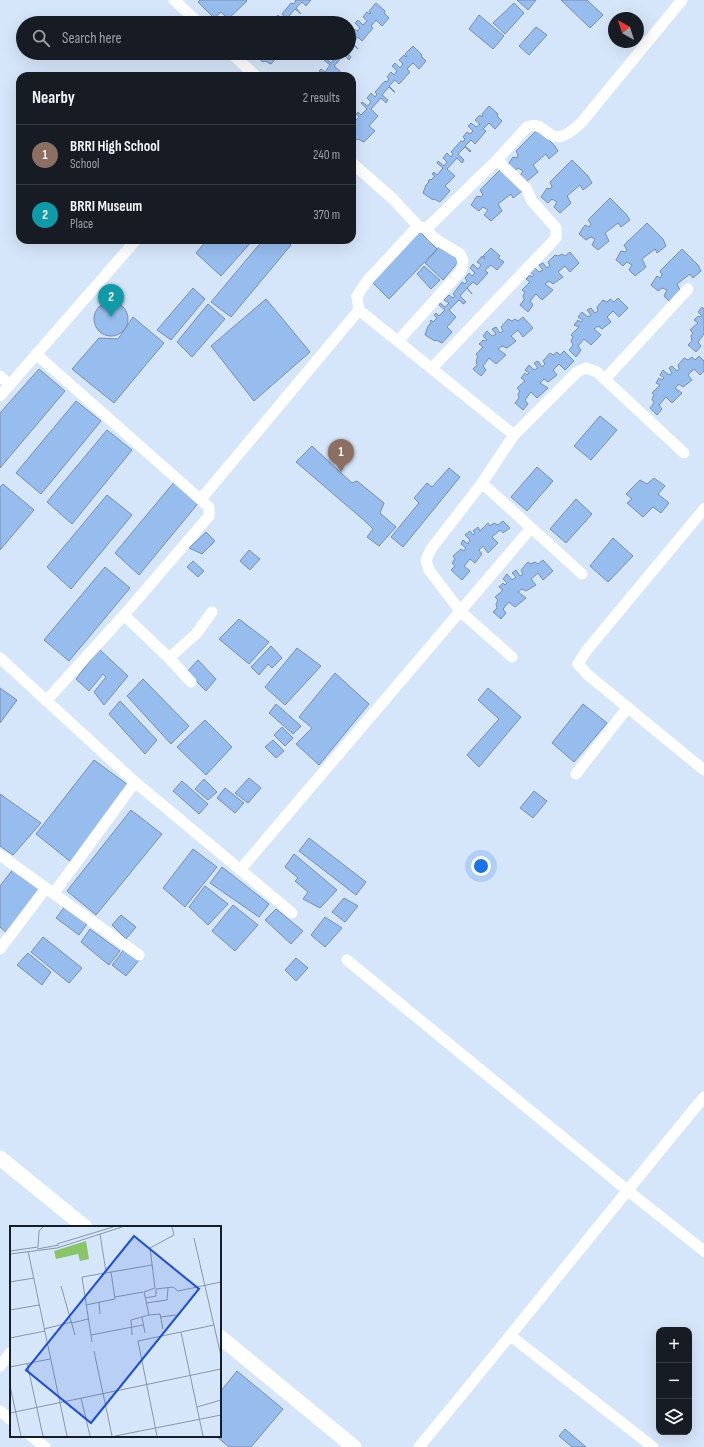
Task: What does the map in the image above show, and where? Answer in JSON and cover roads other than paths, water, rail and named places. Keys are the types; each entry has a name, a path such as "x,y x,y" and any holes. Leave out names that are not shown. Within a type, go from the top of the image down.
{"main road":[{"path":"0,1158 84,1226"},
{"path":"221,1339 354,1447"}],"street":[{"path":"174,0 191,16"},
{"path":"514,435 359,310 357,296 367,281 422,227 497,160 527,127 532,125 538,127 554,137 561,137 570,134 581,123 682,0"},
{"path":"239,60 252,72"},
{"path":"432,368 556,238 556,228 532,201 526,188 497,160"},
{"path":"356,167 434,238 460,254 464,261 461,271 398,341"},
{"path":"0,396 132,244"},
{"path":"605,379 688,289"},
{"path":"201,499 359,310"},
{"path":"36,354 209,507 208,516 124,615 46,701"},
{"path":"512,657 461,612 429,570 426,560 431,549 482,483 514,435 577,372 586,368 597,372 684,453"},
{"path":"0,376 10,385"},
{"path":"482,483 582,574"},
{"path":"704,508 587,650 578,664 588,674 704,770"},
{"path":"240,870 532,528"},
{"path":"169,658 196,634 212,612"},
{"path":"124,615 169,658 191,682"},
{"path":"0,658 135,782 292,913"},
{"path":"576,774 628,707"},
{"path":"0,949 50,890 135,782"},
{"path":"0,855 139,955"},
{"path":"347,960 627,1190 704,1251"},
{"path":"420,1447 704,1097"},
{"path":"511,1336 652,1447"},
{"path":"0,1366 10,1353"},
{"path":"0,1411 10,1419"},
{"path":"32,1437 45,1447"}],"place":[{"name":"BRRI Museum","path":"111,317"},
{"name":"BRRI High School","path":"341,472"}]}
